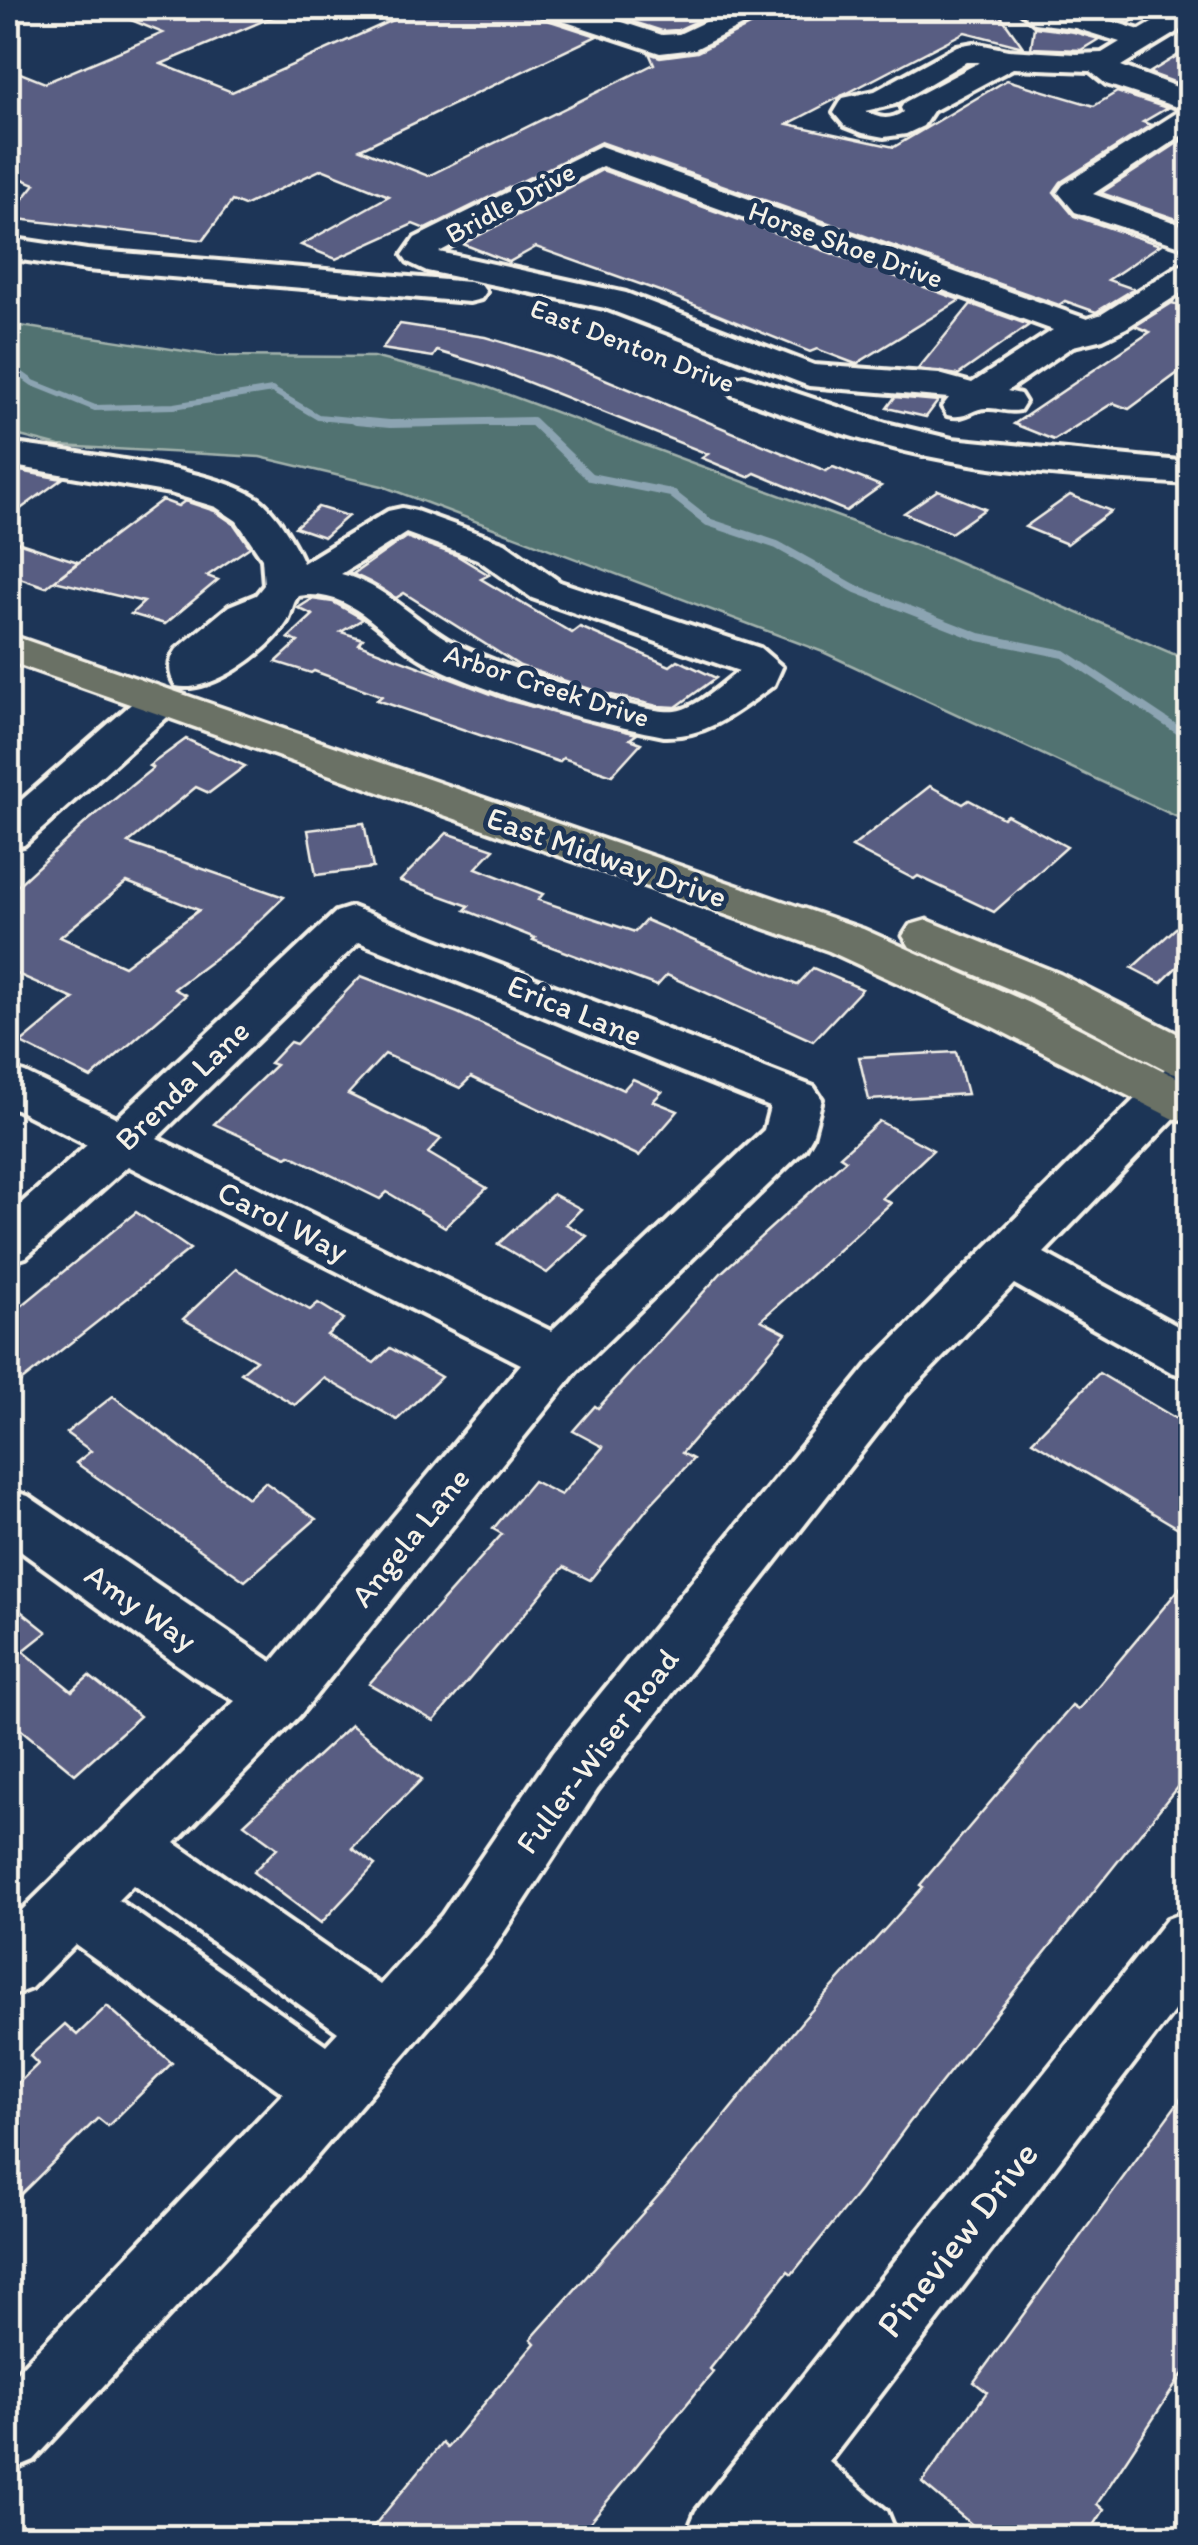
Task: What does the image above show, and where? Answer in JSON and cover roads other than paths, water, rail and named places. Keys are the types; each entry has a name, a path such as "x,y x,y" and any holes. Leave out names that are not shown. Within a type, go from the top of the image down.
{"main road":[{"name":"East Midway Drive","path":"8,614 175,689 846,940 1011,1014 1185,1083"},
{"name":"East Midway Drive","path":"8,647 175,689"}],"street":[{"path":"552,8 660,44 675,45 754,8"},
{"path":"1031,8 1044,17 1167,26"},
{"path":"1100,8 1167,26"},
{"path":"1008,59 1098,64 1167,26"},
{"path":"1098,64 1117,78 1190,102"},
{"path":"1190,117 1074,192 1086,205 1190,240"},
{"name":"Bridle Drive","path":"600,155 427,245 420,254 438,264 614,300 809,375 898,380 992,397"},
{"name":"Horse Shoe Drive","path":"600,155 1091,332"},
{"name":"East Denton Drive","path":"8,248 87,260 416,285 498,296 594,325 804,410 934,446 1047,463 1190,473"},
{"path":"934,446 992,397 1082,348 1091,332 1190,272"},
{"path":"8,454 214,493 244,506 286,566 285,590 269,620 215,665 175,689 8,835"},
{"name":"Arbor Creek Drive","path":"402,519 491,551 546,590 746,656 760,667 759,676 712,709 680,725 655,723 522,683 440,653 383,606 333,583 285,590 402,519"},
{"name":"Erica Lane","path":"352,922 798,1098"},
{"name":"Brenda Lane","path":"8,1244 124,1141 352,922"},
{"name":"Fuller-Wiser Road","path":"8,2434 332,2088 465,1936 575,1771 887,1380 1185,1083"},
{"name":"Carol Way","path":"8,1085 558,1358"},
{"name":"Angela Lane","path":"8,1967 279,1696 558,1358 787,1137 798,1098"},
{"path":"1008,1257 1190,1358"},
{"name":"Amy Way","path":"8,1512 214,1658 279,1696"},
{"path":"131,1848 385,2027"},
{"path":"72,1905 332,2088"},
{"name":"Pineview Drive","path":"722,2538 1190,1940"},
{"path":"778,2468 860,2538"}],"waterway":[{"path":"8,365 33,383 95,408 174,406 272,390 318,417 381,423"},
{"path":"356,421 437,423"},
{"path":"437,423 532,421 590,477 671,493 708,522 777,545 856,589 979,637 1064,654 1190,738"},
{"path":"430,423 437,423"},
{"path":"437,423 534,423"}]}
